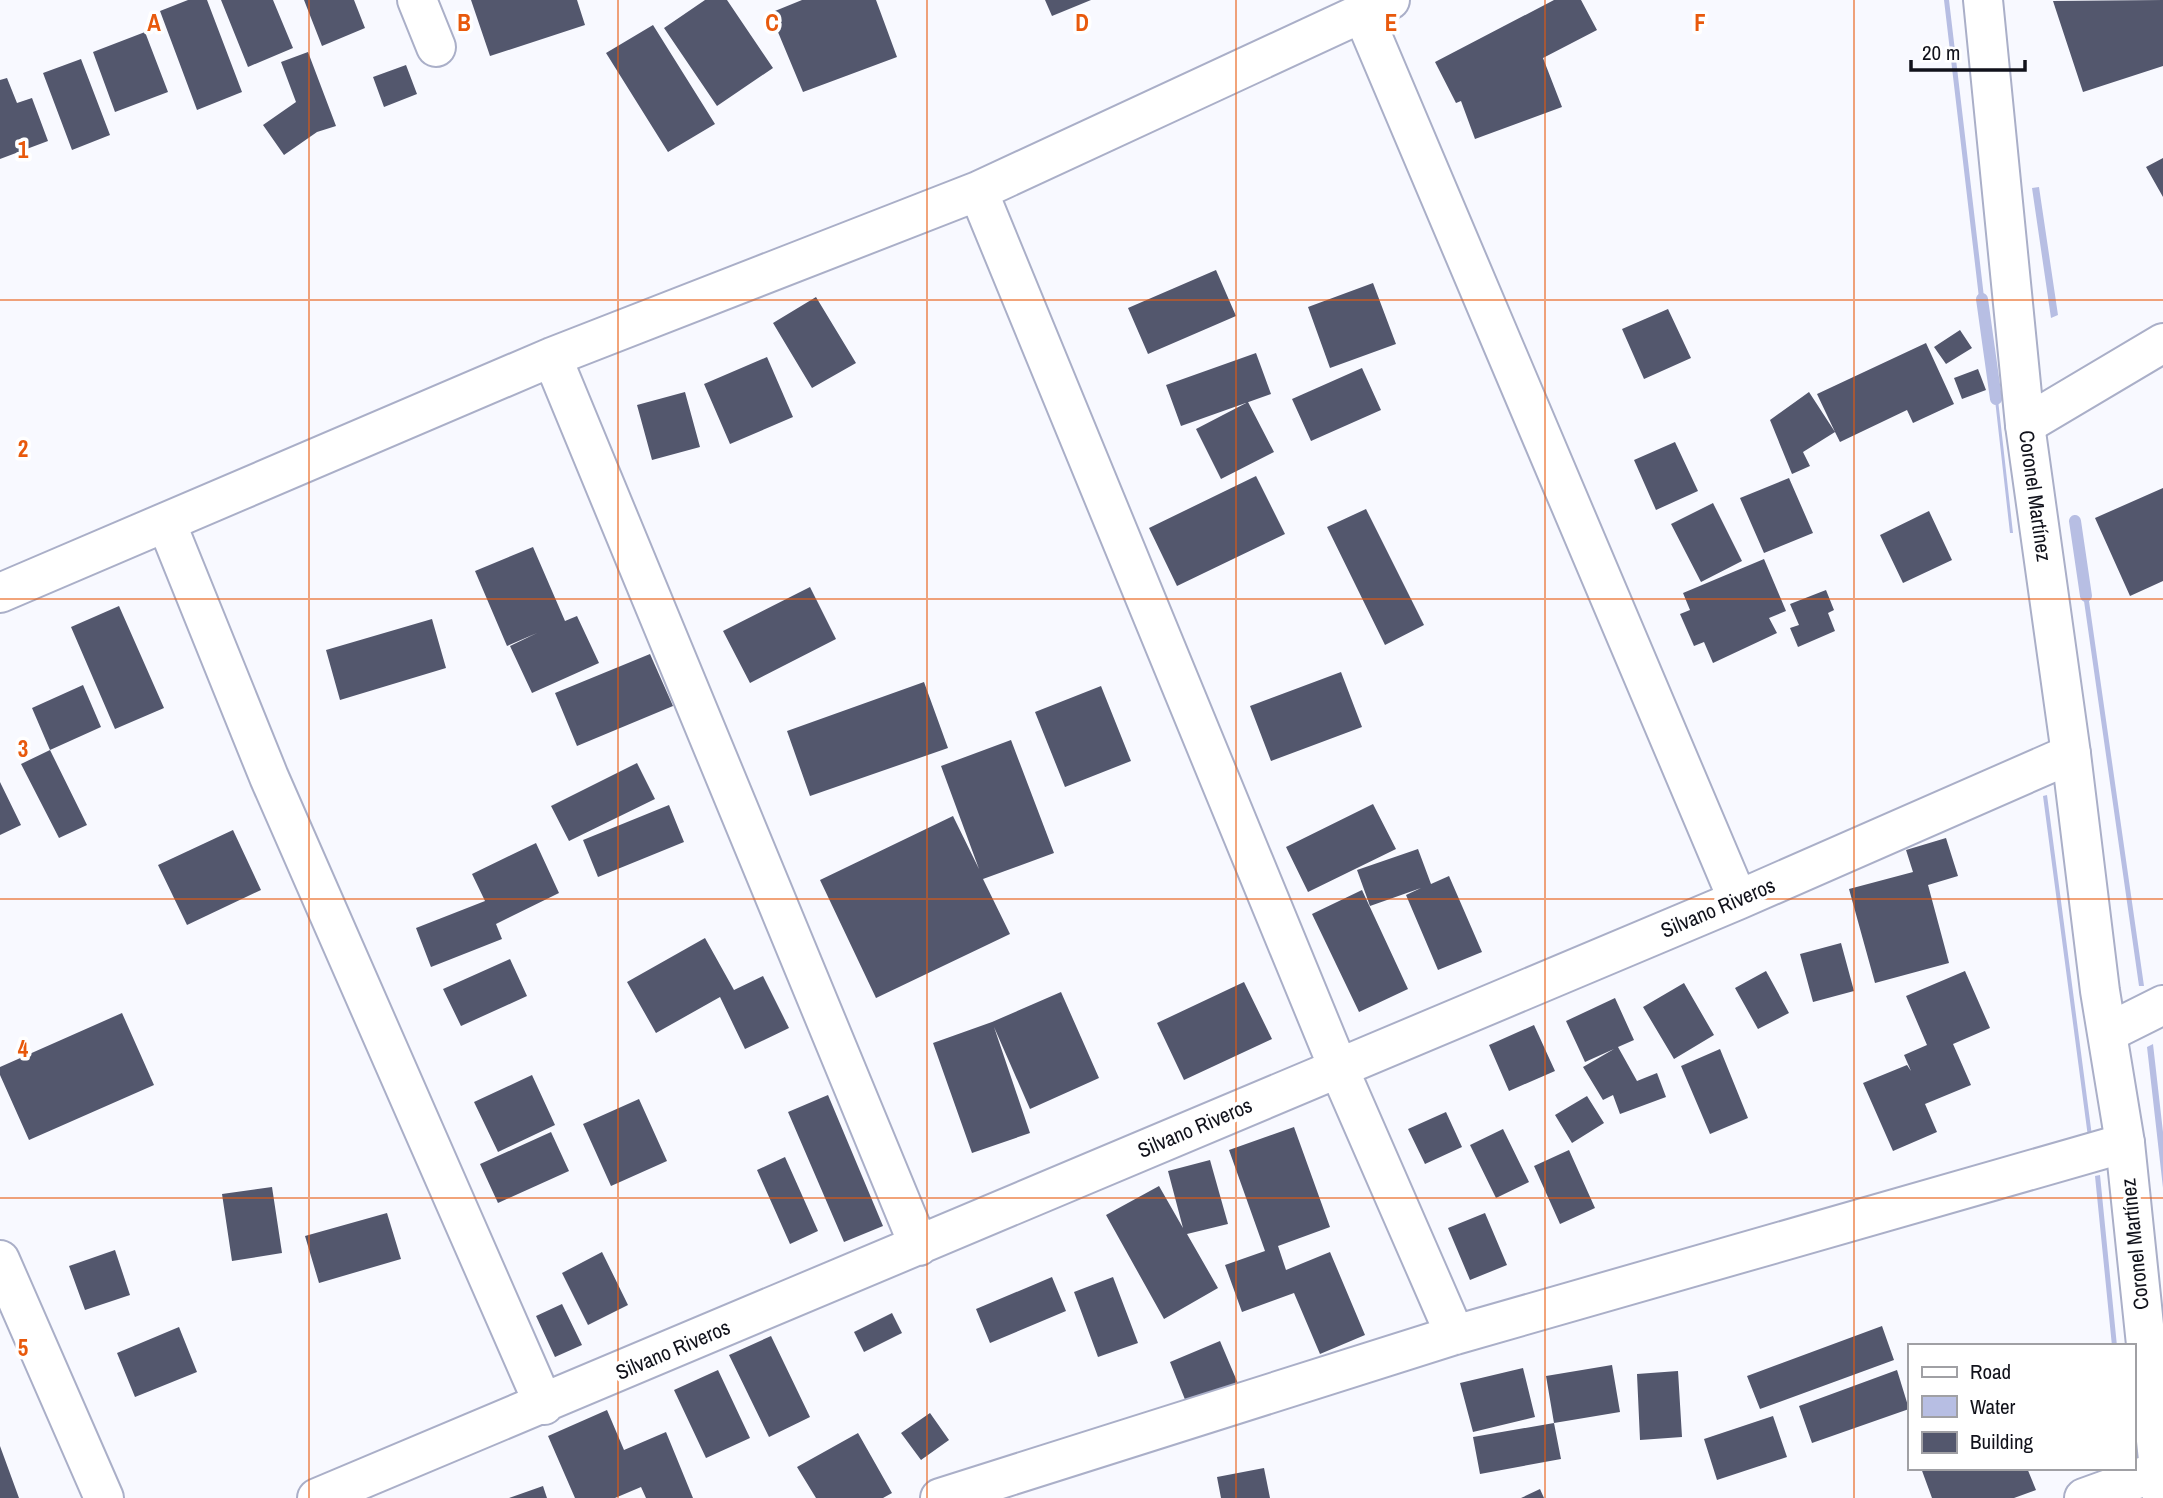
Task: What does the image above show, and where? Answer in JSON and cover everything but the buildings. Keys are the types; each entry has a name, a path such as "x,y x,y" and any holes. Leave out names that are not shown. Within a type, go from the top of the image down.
{"street":[{"path":"417,0 436,47"},
{"name":"Coronel Martínez","path":"1983,0 2025,425 2071,754 2100,991 2109,1032 2125,1143 2160,1484"},
{"path":"0,593 552,357 978,191 1376,6 1738,900"},
{"path":"978,191 1338,1067 1455,1335"},
{"path":"2025,425 2163,343"},
{"path":"552,357 919,1246"},
{"path":"166,522 268,777 544,1405"},
{"name":"Silvano Riveros","path":"317,1498 544,1405 1738,900 2071,754"},
{"path":"2109,1032 2163,1005"},
{"path":"940,1498 1455,1335 2125,1143"},
{"path":"0,1260 104,1498"},
{"path":"2084,1498 2160,1484"}],"water":[{"path":"1944,0 1949,0 1986,314 1981,315"},
{"path":"2039,187 2058,315 2051,318 2032,188"},
{"path":"1993,382 1996,382 2013,533 2010,533"},
{"path":"2081,580 2086,580 2144,986 2139,986"},
{"path":"2047,795 2092,1136 2088,1137 2043,796"},
{"path":"2153,1044 2163,1132 2163,1188 2147,1047"},
{"path":"2100,1175 2117,1344 2112,1344 2095,1176"}],"waterway":[{"path":"1982,299 1996,399"},
{"path":"2075,521 2086,596"}]}
